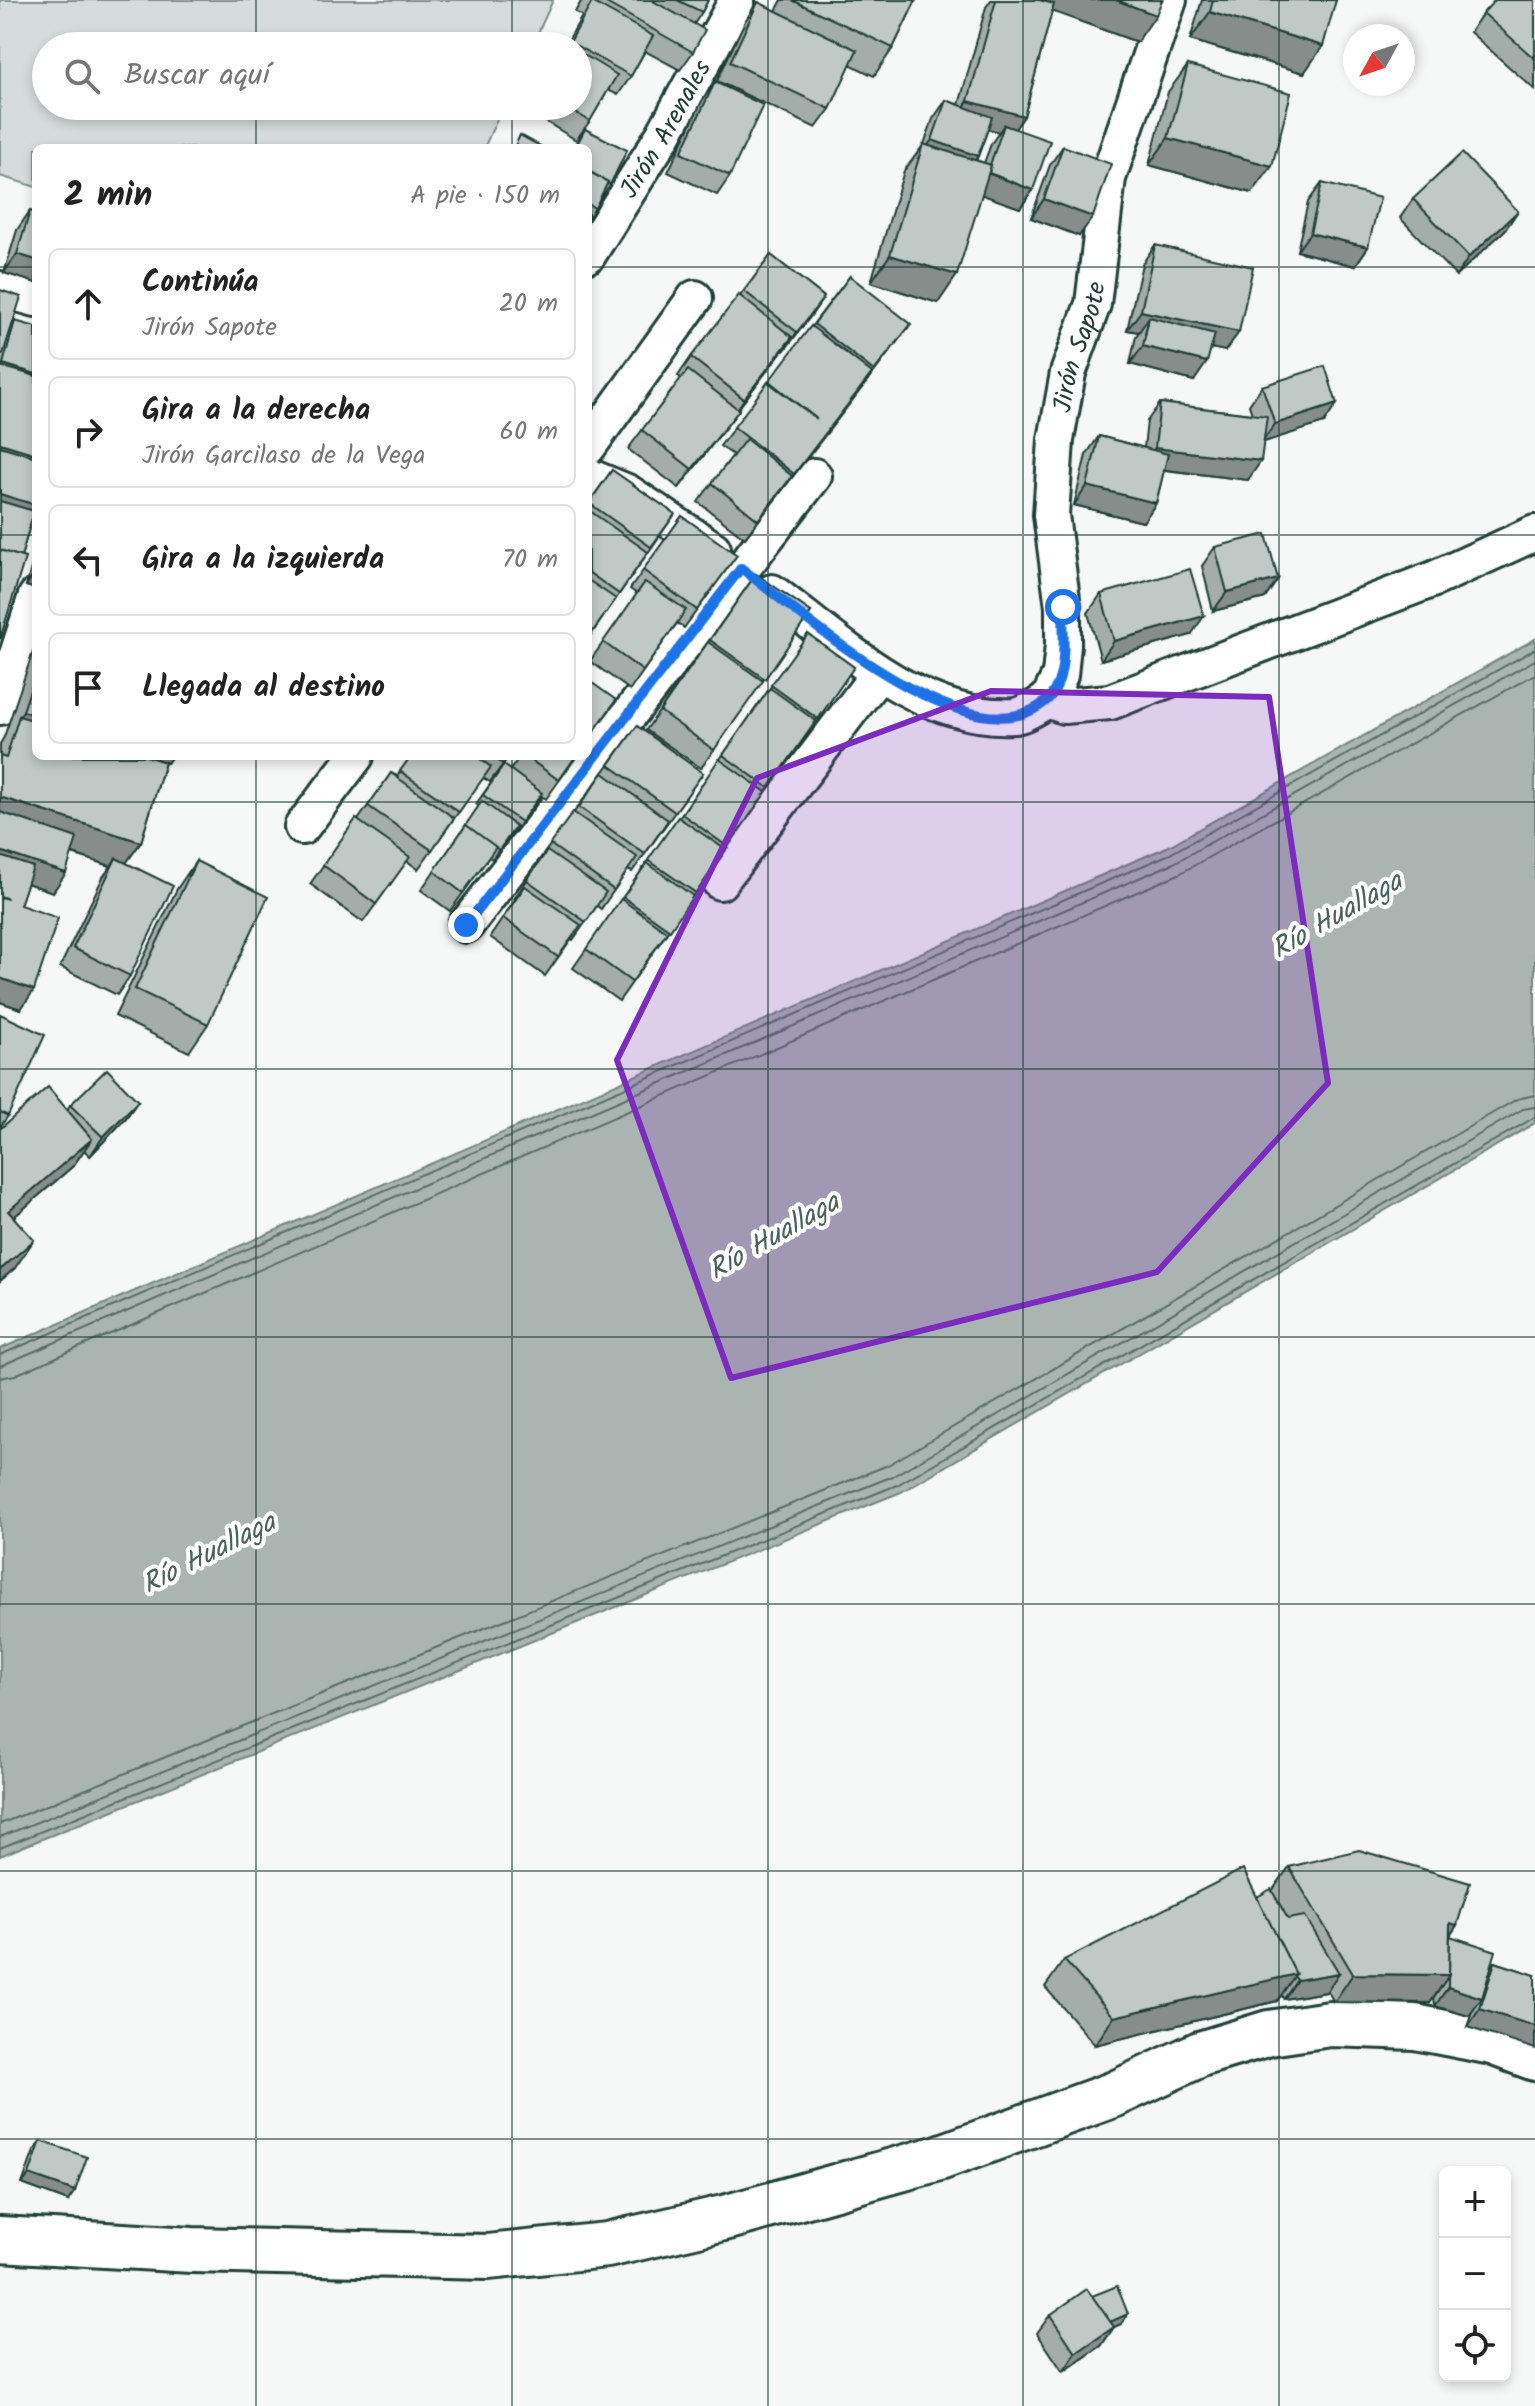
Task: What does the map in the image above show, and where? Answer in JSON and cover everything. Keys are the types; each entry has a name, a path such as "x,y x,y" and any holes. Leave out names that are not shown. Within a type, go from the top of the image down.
{"main road":[{"path":"0,2239 192,2250 488,2257 607,2245 728,2217 939,2158 1115,2094 1200,2054 1269,2033 1330,2024 1415,2027 1492,2042 1535,2058"}],"street":[{"name":"Jirón Arenales","path":"592,249 664,134 737,0"},
{"name":"Jirón Sapote","path":"1048,700 1060,675 1063,645 1063,607 1051,515 1056,440 1068,373 1093,304 1108,178 1169,0"},
{"path":"0,289 32,298"},
{"path":"592,441 695,298"},
{"path":"466,925 814,476"},
{"path":"592,478 627,492 741,568 879,673 930,699 976,713 1018,716 1048,700 1064,706 1110,702 1434,579 1535,533"},
{"path":"0,707 32,608"},
{"path":"720,882 879,673"},
{"path":"302,827 353,760"}],"highlighted area":[{"path":"991,691 1269,697 1328,1083 1157,1272 731,1378 617,1060 757,778"}],"shaded area":[{"path":"0,0 553,0 538,32 32,32 32,120 497,120 486,144 32,144 32,186 0,176"}],"water":[{"name":"Río Huallaga","path":"1535,639 1535,1123 901,1492 0,1856 0,1349 1167,847"}],"building":[{"path":"601,0 651,0 705,30 693,52"},
{"path":"677,0 708,0 702,12"},
{"path":"792,0 916,0 893,48"},
{"path":"996,0 1039,0 1054,4 1024,116 968,101"},
{"path":"1116,0 1162,0 1156,15"},
{"path":"1213,0 1336,0 1323,46 1210,12"},
{"path":"1495,0 1535,0 1535,59 1483,13"},
{"path":"592,2 653,36 631,76 592,54 592,32 576,32"},
{"path":"758,2 857,50 830,109 730,62"},
{"path":"592,60 617,75 592,118"},
{"path":"1188,65 1291,93 1272,166 1168,138"},
{"path":"715,82 763,105 730,176 681,153"},
{"path":"946,100 992,117 978,156 932,140"},
{"path":"1004,125 1050,141 1033,190 989,173"},
{"path":"585,129 627,150 610,185 592,173 592,144 577,144"},
{"path":"520,135 537,144 516,144"},
{"path":"923,144 991,165 957,275 890,255"},
{"path":"1063,146 1111,164 1093,217 1044,199"},
{"path":"1462,153 1518,211 1469,257 1413,199"},
{"path":"592,173 608,182 595,208 592,206"},
{"path":"1322,183 1380,198 1368,247 1310,233"},
{"path":"30,211 32,259 17,254"},
{"path":"1155,245 1253,267 1239,332 1141,311"},
{"path":"771,255 824,297 797,332 744,291"},
{"path":"850,276 911,324 874,371 814,324"},
{"path":"0,290 21,297 3,354 0,353"},
{"path":"739,295 792,337 744,399 691,357"},
{"path":"1149,317 1215,334 1207,362 1143,346"},
{"path":"15,321 32,326 32,373 3,364"},
{"path":"811,326 872,373 794,474 734,427 768,382 817,419 769,381"},
{"path":"0,366 32,375 32,453 0,443"},
{"path":"1325,366 1337,404 1275,424 1262,386"},
{"path":"688,370 739,410 692,469 642,430"},
{"path":"1160,403 1267,416 1261,461 1155,448"},
{"path":"1099,436 1168,454 1156,503 1087,486"},
{"path":"746,439 792,476 758,520 712,483"},
{"path":"0,446 32,456 32,504 0,494"},
{"path":"612,470 675,514 651,547 592,505 592,499"},
{"path":"0,501 32,510 21,557 0,550"},
{"path":"592,512 648,552 619,594 592,575"},
{"path":"682,516 737,555 697,610 643,570"},
{"path":"1266,534 1278,579 1227,592 1215,547"},
{"path":"0,550 25,558 0,639"},
{"path":"1190,569 1204,616 1114,641 1101,594"},
{"path":"756,574 811,612 765,679 710,640"},
{"path":"645,582 686,610 643,671 603,642"},
{"path":"592,583 616,599 592,633"},
{"path":"808,634 854,667 818,719 771,685"},
{"path":"708,642 763,681 714,750 660,711"},
{"path":"592,683 616,700 592,734"},
{"path":"32,685 32,714 23,711"},
{"path":"770,688 816,721 769,788 723,755"},
{"path":"19,716 32,720 32,760 165,762 141,842 0,797 0,756 6,758"},
{"path":"637,726 703,773 675,812 609,765"},
{"path":"719,759 766,792 728,847 682,814"},
{"path":"408,760 481,760 491,767 459,812 400,771"},
{"path":"531,760 573,760 559,780"},
{"path":"504,765 542,793 521,822 483,795"},
{"path":"391,773 454,818 432,850 368,806"},
{"path":"603,773 668,820 645,854 579,807"},
{"path":"482,801 516,826 499,850 465,826"},
{"path":"0,812 77,838 66,873 0,851"},
{"path":"573,812 637,857 614,890 550,844"},
{"path":"678,817 726,850 696,893 648,860"},
{"path":"356,819 410,857 376,904 323,865"},
{"path":"466,825 496,847 463,893 434,871"},
{"path":"547,851 606,892 586,922 527,880"},
{"path":"0,856 33,867 20,905 58,918 34,990 0,978 0,897 8,899 0,896"},
{"path":"116,858 173,886 130,976 73,948"},
{"path":"196,861 268,897 208,1024 135,989"},
{"path":"647,863 693,896 670,930 623,897"},
{"path":"525,886 581,925 558,957 503,918"},
{"path":"621,899 667,932 632,982 586,949"},
{"path":"0,1014 45,1035 8,1116 0,1112"},
{"path":"107,1069 138,1101 103,1137 70,1105"},
{"path":"48,1087 92,1139 8,1211 34,1240 0,1270 0,1129"},
{"path":"1359,1850 1470,1883 1457,1925 1450,1923 1449,1975 1353,1974 1289,1867"},
{"path":"1243,1869 1296,1974 1114,2017 1064,1960"},
{"path":"1271,1889 1288,1919 1305,1916 1339,1973 1297,1980 1257,1897"},
{"path":"1450,1936 1496,1951 1482,1998 1448,1987"},
{"path":"1495,1962 1535,1975 1535,2026 1480,2009"},
{"path":"41,2141 87,2157 75,2191 29,2175"},
{"path":"1117,2286 1128,2314 1110,2322 1092,2296"},
{"path":"1087,2289 1114,2327 1076,2353 1050,2315"}],"route":[{"path":"466,925 741,568 879,673 930,699 976,713 1018,716 1048,700 1060,675 1063,607"}]}
